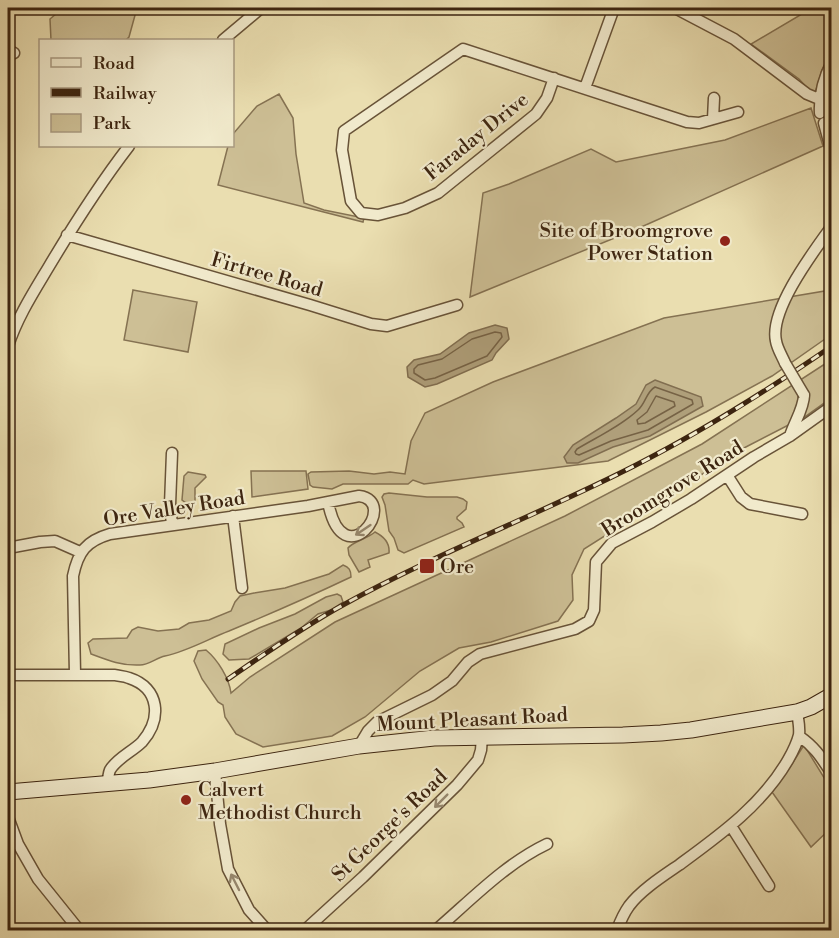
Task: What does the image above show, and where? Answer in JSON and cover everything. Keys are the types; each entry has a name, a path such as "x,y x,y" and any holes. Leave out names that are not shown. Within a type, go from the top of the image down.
{"street":[{"path":"224,39 261,8"},
{"path":"585,88 614,8"},
{"path":"675,8 734,39 807,94 819,99"},
{"name":"Faraday Drive","path":"463,49 554,78 547,98 536,114 438,193 405,208 378,214 361,213 351,201 342,150 344,131 463,49"},
{"path":"831,62 819,99 831,153"},
{"path":"554,78 687,122 699,123 738,112"},
{"path":"713,119 714,98"},
{"path":"8,346 24,308 67,235 98,186 128,147"},
{"path":"790,436 792,426 804,402 804,395 785,363 776,341 777,319 798,275 831,226"},
{"name":"Firtree Road","path":"67,235 371,324 387,326 457,305"},
{"name":"Broomgrove Road","path":"358,746 368,731 378,722 452,681 468,662 480,654 575,629 589,621 594,610 596,562 612,543 652,522 728,475 790,436 831,406"},
{"path":"172,453 170,505 172,525"},
{"path":"728,475 741,498 750,504 802,514"},
{"name":"Ore Valley Road","path":"81,552 97,538 110,534 359,496 366,496 370,499 373,508 373,522 368,529 357,535 349,536 340,533 333,522 328,502"},
{"path":"233,516 242,588"},
{"path":"8,548 55,541 81,552 73,576 75,674"},
{"path":"8,675 115,675 129,678 146,689 155,705 155,716 150,730 141,743 109,771 108,784"},
{"name":"Mount Pleasant Road","path":"8,792 108,784 215,771 358,746 434,738 622,735 691,730 797,712 831,695"},
{"path":"617,930 634,900 731,826 767,791 791,755 799,736 797,712"},
{"name":"St George's Road","path":"305,930 457,785 478,760 482,736"},
{"path":"799,736 818,752 831,774"},
{"path":"215,771 220,824 228,869 249,910 267,930"},
{"path":"8,817 18,844 38,879 76,927 64,930"},
{"path":"731,826 769,886"},
{"path":"436,930 500,875 532,851 547,844"}],"green space":[{"path":"63,8 137,8 127,39 51,39 50,19"},
{"path":"812,8 831,8 831,52 822,70 815,93 751,44"},
{"path":"279,94 293,118 304,203 324,210 364,218 363,222 218,185 228,147 234,147 234,133 257,106"},
{"path":"811,108 823,146 639,228 470,297 483,193 591,149 616,162 725,140"},
{"path":"133,290 197,302 188,352 124,340"},
{"path":"831,290 831,334 825,339 772,376 608,461 424,484 413,480 408,484 343,484 332,489 310,485 308,474 311,472 349,471 405,474 411,441 425,413 493,382 664,318"},
{"path":"831,360 831,398 806,416 742,449 584,549 572,575 573,600 558,621 491,642 459,648 420,671 365,717 332,736 263,747 236,734 225,717 223,705 218,702 202,679 194,661 198,651 206,650 215,659 225,675 231,693 250,677 335,622 565,516 702,444"},
{"path":"251,471 306,471 308,489 252,497"},
{"path":"188,472 206,477 195,488 195,503 191,504 182,500 184,476"},
{"path":"389,493 463,499 467,502 466,509 457,519 464,527 404,553 398,550 389,531 382,497"},
{"path":"375,532 385,540 389,553 368,560 370,567 359,572 349,555 348,548"},
{"path":"343,565 351,572 351,577 190,648 146,664 121,664 91,654 88,643 93,639 127,638 132,630 138,627 158,631 179,629 189,623 209,620 231,611 240,596 285,588 329,574"},
{"path":"337,594 341,596 343,602 331,610 318,614 301,628 249,659 229,660 223,654 225,644"},
{"path":"804,745 831,789 831,828 811,847 772,792"}],"water":[{"path":"495,325 507,328 509,339 492,360 425,387 408,377 407,367 414,360 440,354 469,333"},
{"path":"655,380 701,397 703,406 650,436 613,447 578,463 567,463 564,457 573,445 636,404 646,385"}],"railway":[{"path":"228,679 314,622 379,586 598,484 685,439 832,346"}],"place":[{"name":"Site of Broomgrove Power Station","path":"725,241"},
{"name":"Ore","path":"427,566"},
{"name":"Calvert Methodist Church","path":"186,800"}]}
